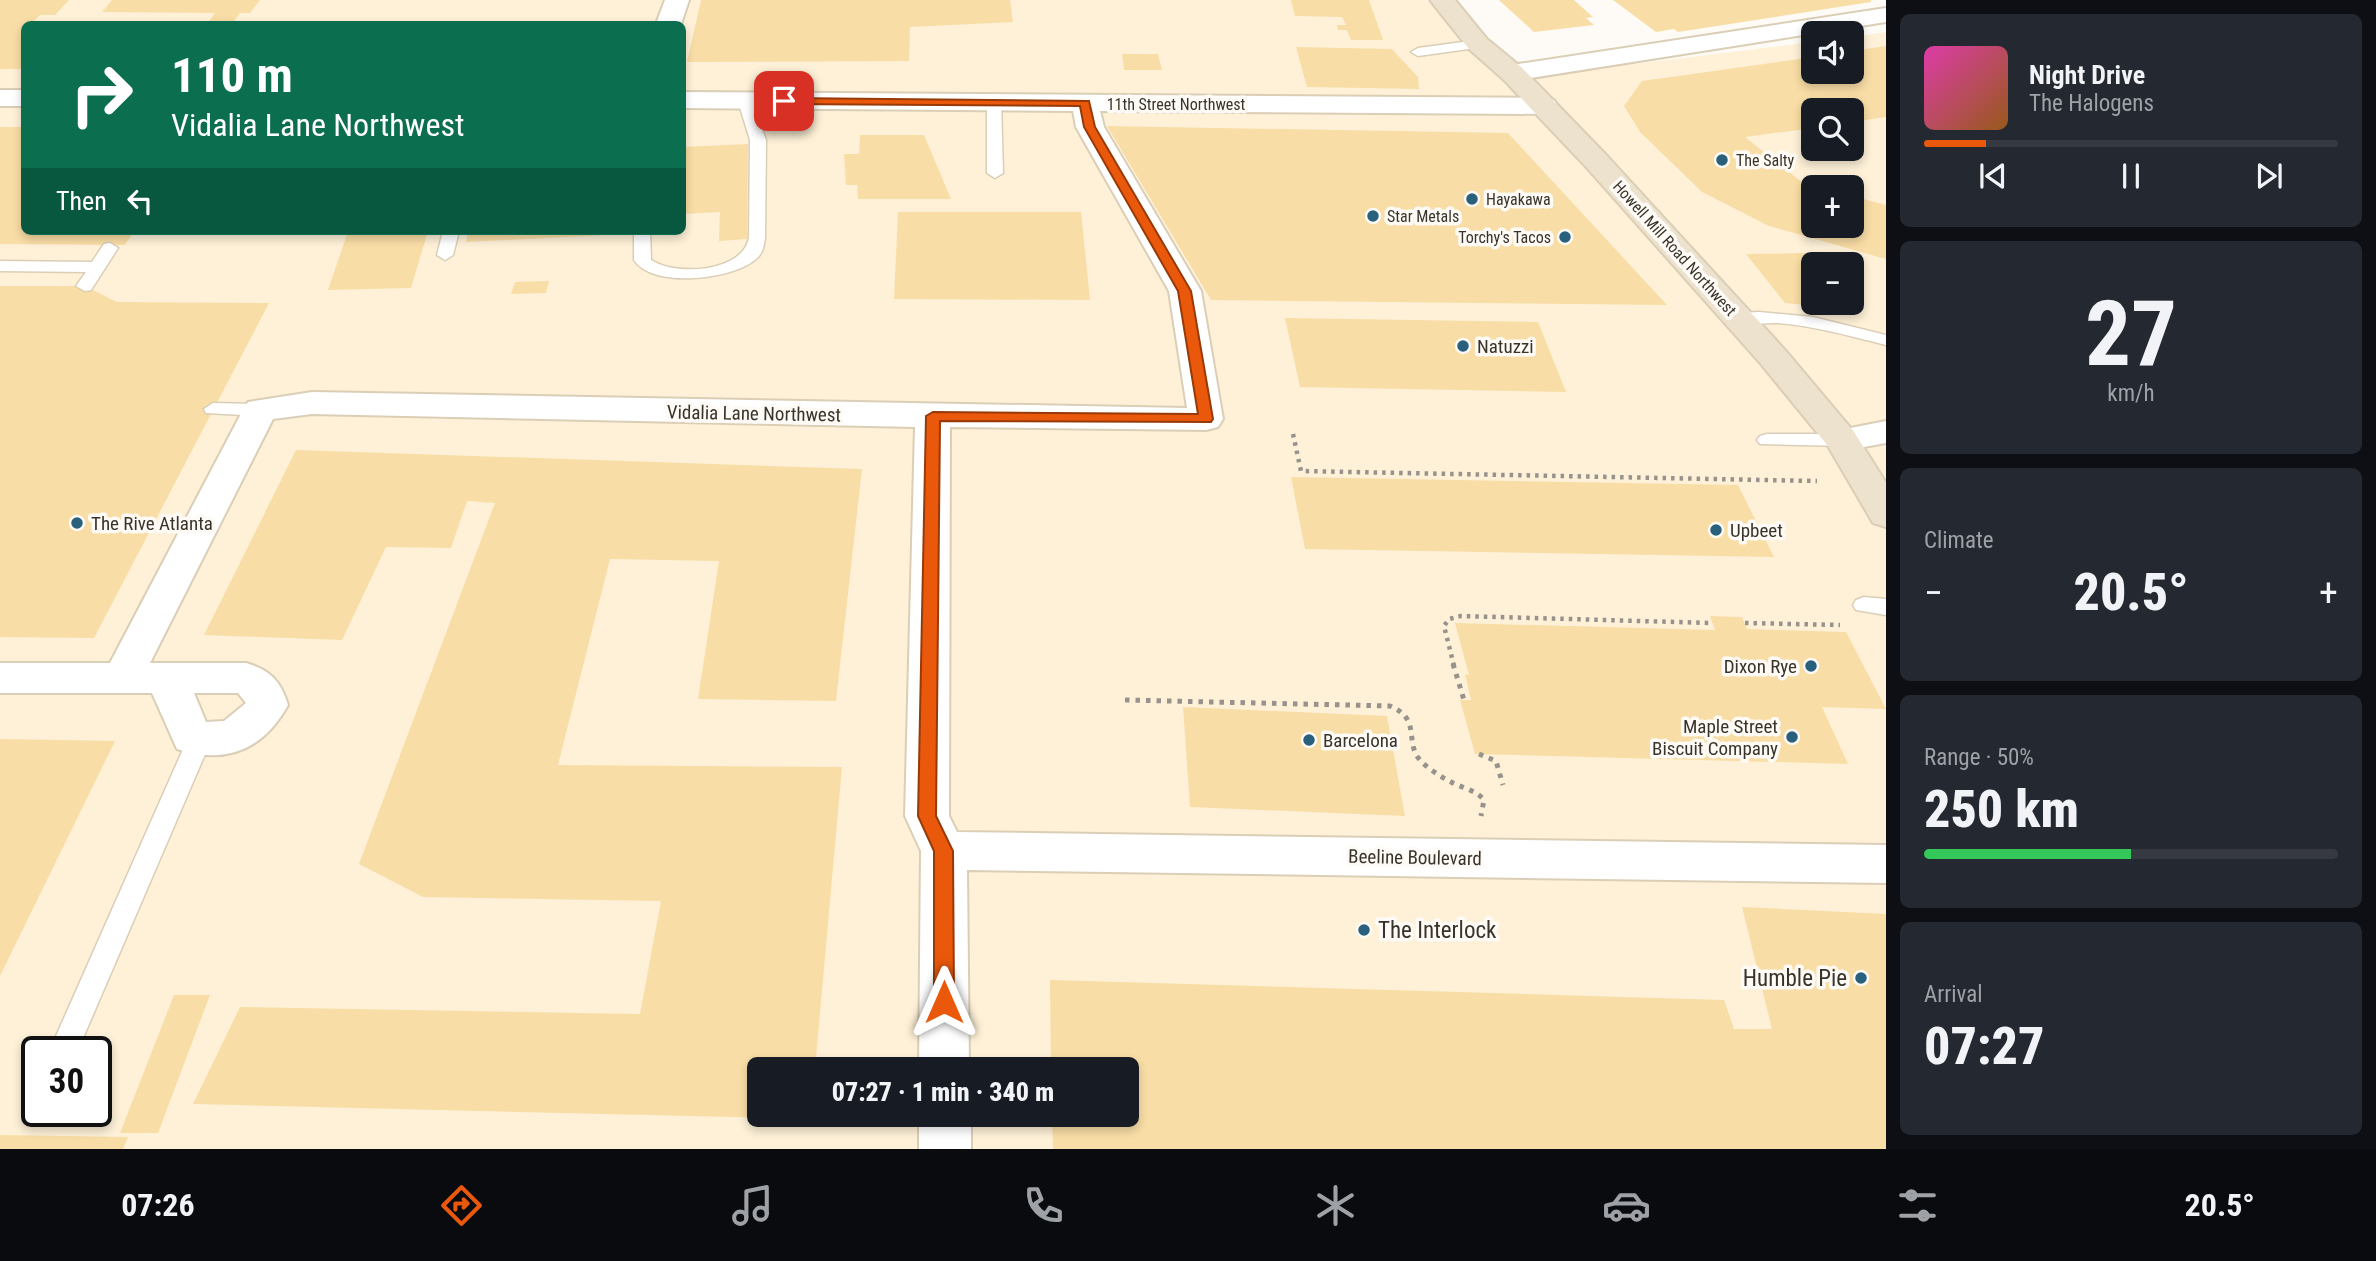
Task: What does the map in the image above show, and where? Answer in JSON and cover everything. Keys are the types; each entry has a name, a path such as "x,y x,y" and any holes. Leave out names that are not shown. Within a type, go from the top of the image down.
{"main road":[{"name":"Howell Mill Road Northwest","path":"1442,0 1478,44 1512,73 1544,106 1739,318 1842,440 1886,514"}],"street":[{"path":"670,21 677,0"},
{"path":"1512,73 1886,15"},
{"path":"0,98 21,98"},
{"name":"11th Street Northwest","path":"686,100 1544,106"},
{"name":"Vidalia Lane Northwest","path":"260,410 312,403 1206,419 1185,291 1090,127 1085,103"},
{"path":"122,678 260,410"},
{"path":"933,416 927,816 944,851 944,1057"},
{"path":"1842,440 1886,432"},
{"path":"0,678 122,678 166,678 246,678 263,690 267,705 253,725 230,738 192,737 166,678"},
{"name":"Beeline Boulevard","path":"944,851 1886,864"},
{"path":"945,1127 945,1149"}],"lane":[{"path":"1418,52 1478,44"},
{"path":"642,235 641,257 645,264 666,274 721,270 744,260 754,252 757,239 759,148 745,101"},
{"path":"994,102 995,173"},
{"path":"445,255 450,235"},
{"path":"85,286 110,248"},
{"path":"0,266 97,267"},
{"path":"1739,318 1771,316 1812,320 1886,340"},
{"path":"213,409 260,410"},
{"path":"1767,440 1842,440"},
{"path":"70,1036 200,738"}],"path":[{"path":"1293,434 1301,471 1817,481"},
{"path":"1464,700 1444,633 1444,626 1449,619 1461,616 1712,623"},
{"path":"1745,623 1847,625"},
{"path":"1125,700 1399,708 1408,714 1415,749 1425,765 1448,781 1479,794 1484,800 1479,821"},
{"path":"1479,754 1496,761 1503,785"}],"shaded area":[{"path":"0,0 1426,0 1519,78 1801,43 1801,84 1864,84 1864,35 1886,32 1886,1149 0,1149"}],"building":[{"path":"0,0 69,0 55,15 40,15 34,21 21,21 21,69 0,69"},
{"path":"112,0 260,0 250,13 240,13 234,21 209,21 215,13 102,12"},
{"path":"701,0 1010,0 1013,22 910,27 909,61 687,62"},
{"path":"1291,0 1369,0 1383,40 1351,40 1347,30 1338,30 1337,25 1346,25 1342,17 1295,16"},
{"path":"1499,0 1574,0 1593,17 1586,18 1594,25 1534,32"},
{"path":"1613,0 1871,2 1678,32 1674,29 1656,32"},
{"name":"The Salty","path":"1886,46 1886,117 1864,120 1864,98 1801,98 1801,130 1745,137 1801,181 1801,235 1769,226 1702,192 1640,132 1624,106 1642,81 1801,59 1801,84 1864,84 1864,49"},
{"path":"1296,47 1392,49 1418,77 1419,89 1307,87"},
{"path":"1122,54 1158,54 1162,70 1124,70"},
{"name":"Star Metals","path":"1107,126 1508,133 1667,305 1211,300"},
{"path":"0,127 21,127 21,235 131,235 125,245 0,244"},
{"path":"860,135 924,135 951,199 858,199 857,185 846,185 844,154 859,154"},
{"path":"748,144 747,239 719,241 720,212 686,214 686,147"},
{"name":"The Salty","path":"1864,199 1886,205 1886,259 1812,238 1864,238"},
{"path":"898,212 1081,212 1090,300 894,299"},
{"path":"347,235 427,235 411,288 328,290"},
{"path":"467,235 606,235 466,242"},
{"path":"1801,253 1801,304 1785,303 1746,254"},
{"path":"549,281 546,293 511,294 515,282"},
{"name":"The Rive Atlanta","path":"0,286 85,286 117,302 269,303 94,638 0,637"},
{"path":"1285,318 1538,322 1566,392 1300,387"},
{"path":"296,450 862,469 836,701 698,699 719,561 610,559 558,765 842,767 816,1057 747,1057 747,1117 193,1104 240,1007 640,1014 661,901 423,897 359,864 495,503 467,501 451,548 386,547 342,640 204,635"},
{"path":"1291,477 1738,485 1774,557 1305,549"},
{"path":"1710,616 1742,617 1747,629 1846,632 1886,709 1822,707 1848,764 1475,754 1460,700 1471,700 1465,674 1469,675 1455,623 1715,630"},
{"path":"1183,707 1387,716 1405,816 1190,807"},
{"path":"0,739 115,741 0,976"},
{"path":"1742,907 1886,914 1886,1149 1053,1149 1052,1127 1139,1127 1139,1057 1051,1057 1050,980 1724,1000 1734,1029 1772,1029"},
{"path":"174,995 210,995 158,1133 120,1133"},
{"path":"0,1135 128,1137 123,1149 0,1149"}],"place":[{"name":"The Salty","path":"1722,160"},
{"name":"Hayakawa","path":"1472,199"},
{"name":"Star Metals","path":"1373,216"},
{"name":"Torchy's Tacos","path":"1565,237"},
{"name":"Natuzzi","path":"1463,346"},
{"name":"The Rive Atlanta","path":"77,523"},
{"name":"Upbeet","path":"1716,530"},
{"name":"Dixon Rye","path":"1811,666"},
{"name":"Maple Street Biscuit Company","path":"1792,737"},
{"name":"Barcelona","path":"1309,740"},
{"name":"The Interlock","path":"1364,930"},
{"name":"Humble Pie","path":"1861,978"}],"route":[{"path":"784,101 1085,103 1090,127 1185,291 1206,419 933,416 927,816 944,851 944,1002"}]}
